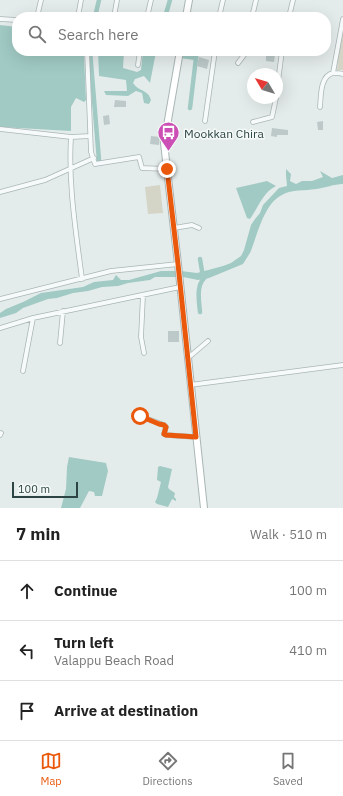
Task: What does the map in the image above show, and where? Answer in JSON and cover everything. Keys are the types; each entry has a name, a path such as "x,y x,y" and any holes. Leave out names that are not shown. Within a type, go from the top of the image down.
{"main road":[{"path":"187,12 189,0"},
{"path":"179,56 164,142 204,508"}],"street":[{"path":"38,12 41,0"},
{"path":"79,12 81,0"},
{"path":"115,12 117,0"},
{"path":"148,12 151,0"},
{"path":"220,12 223,0"},
{"path":"253,12 256,0"},
{"path":"290,12 293,0"},
{"path":"0,19 12,20"},
{"path":"333,73 343,19"},
{"path":"87,56 91,152 95,164 139,157 142,168 167,169"},
{"path":"138,65 139,56"},
{"path":"205,121 214,56"},
{"path":"238,63 244,56"},
{"path":"280,68 281,56"},
{"path":"320,107 321,90 326,77 333,73 343,74"},
{"path":"253,122 272,117 275,104"},
{"path":"0,129 72,137 90,136"},
{"path":"72,137 70,156 74,214 82,279"},
{"path":"0,192 45,180 94,158"},
{"path":"174,228 192,225 199,228"},
{"path":"0,299 111,271 178,267"},
{"path":"0,328 63,311 180,288"},
{"path":"143,295 141,337 144,353"},
{"path":"60,343 63,311"},
{"path":"23,371 33,318"},
{"path":"188,358 208,341"},
{"path":"190,385 343,366"},
{"path":"140,416 164,425 166,427 164,434 166,435 196,437"}],"shaded area":[{"path":"343,22 343,70 337,70 341,25"},
{"path":"0,25 12,26 12,56 84,56 86,100 84,102 76,98 71,107 71,131 0,127"},
{"path":"98,56 124,56 123,68 137,72 141,70 142,56 155,56 150,83 144,76 135,79 133,83 150,96 151,100 149,104 144,103 142,93 136,91 128,96 106,95 104,91 127,91 126,80 99,76"},
{"path":"286,169 291,174 290,181 296,184 302,181 312,181 323,177 320,171 332,178 343,175 343,184 290,192 276,199 271,204 263,218 251,250 243,264 209,278 198,280 183,277 155,277 150,280 73,293 48,299 23,308 16,313 0,318 0,313 6,309 41,293 83,287 94,282 113,280 116,275 121,280 129,280 161,271 197,273 231,263 241,256 251,225 260,213 263,205 279,188 287,186"},
{"path":"267,181 276,186 264,196 250,219 247,218 236,188"},
{"path":"160,185 163,213 148,214 145,187"},
{"path":"69,457 106,463 108,471 102,496 95,496 94,492 89,491 80,508 61,508 66,489"},
{"path":"160,466 172,469 168,487 175,493 174,497 176,501 172,499 168,507 155,502 161,482 157,480 158,467"}],"building":[{"path":"266,56 275,56 274,62 266,61"},
{"path":"199,57 209,60 207,69 197,66"},
{"path":"115,100 126,101 126,107 114,107"},
{"path":"109,115 110,124 104,125 103,116"},
{"path":"323,121 323,130 318,130 317,122"},
{"path":"272,128 288,130 288,135 277,135 277,137 271,136"},
{"path":"151,136 160,137 159,145 150,144"},
{"path":"168,331 179,331 179,342 168,342"}],"waterway":[{"path":"96,12 99,0"},
{"path":"166,12 170,0"},
{"path":"90,56 99,160"},
{"path":"182,56 196,58 190,108"},
{"path":"200,259 203,277"},
{"path":"200,312 199,287 201,282 208,275"}],"place":[{"name":"Mookkan Chira","path":"169,152"}],"route":[{"path":"140,416 164,425 166,427 164,434 166,435 196,437 167,169"}]}
